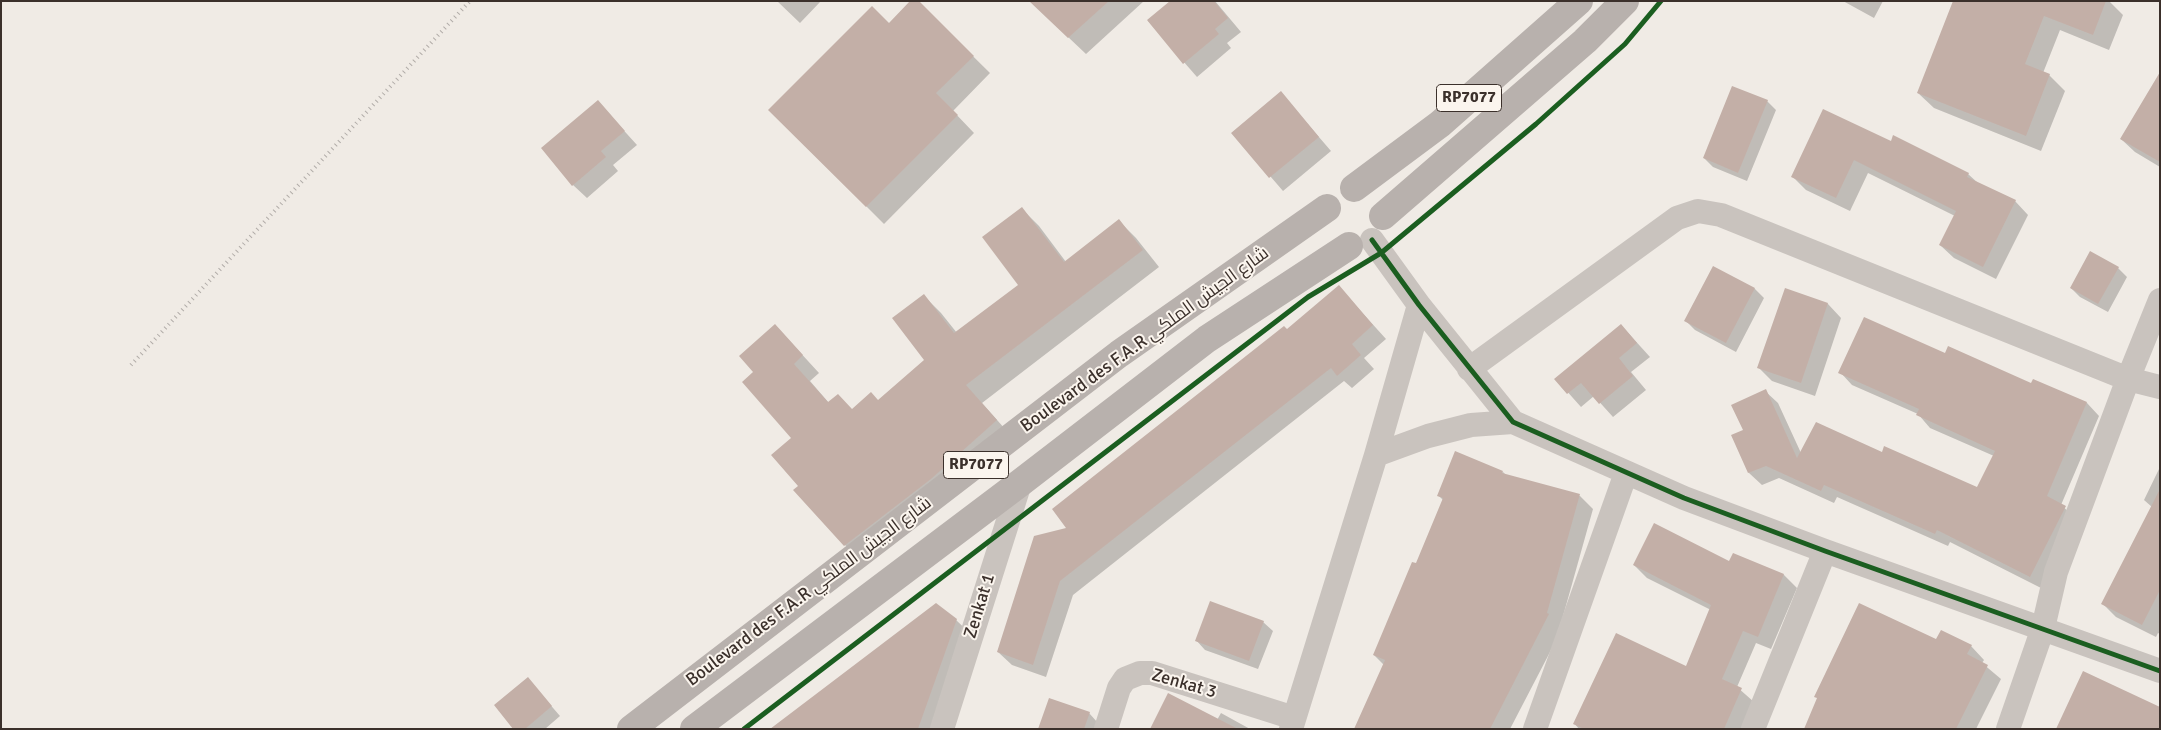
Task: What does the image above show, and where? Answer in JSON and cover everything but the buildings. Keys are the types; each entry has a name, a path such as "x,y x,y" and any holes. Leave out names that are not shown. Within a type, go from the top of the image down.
{"main road":[{"name":"Boulevard des F.A.R شارع الجيش الملكي","path":"631,729 1119,354 1327,208 1337,194 1354,188 1440,124 1579,1"},
{"name":"Boulevard des F.A.R شارع الجيش الملكي","path":"694,729 1207,339 1368,234 1586,41 1625,1"},
{"path":"1327,208 1326,225 1335,239 1368,234 1377,200 1371,193 1354,188"}],"street":[{"path":"1469,369 1677,218 1698,211 1721,214 2128,379 2160,387"},
{"path":"1368,234 1419,305 1513,422 1684,498 2160,672"},
{"path":"2008,729 2043,628 2056,572 2128,379 2160,300"},
{"path":"1292,723 1376,454 1419,305"},
{"path":"1376,454 1428,436 1471,425 1513,422"},
{"path":"1534,729 1626,473"},
{"name":"Zenkat 1","path":"942,729 1020,483"},
{"path":"1752,729 1826,551"},
{"name":"Zenkat 3","path":"1106,729 1119,688 1126,679 1140,673 1152,673 1292,723"}],"railway":[{"path":"131,365 470,1"}],"cycle path":[{"path":"744,729 1308,297 1381,253 1536,124 1625,44 1661,1"},
{"path":"1372,240 1419,305 1513,422 1684,498 1825,551 2160,671"}]}
